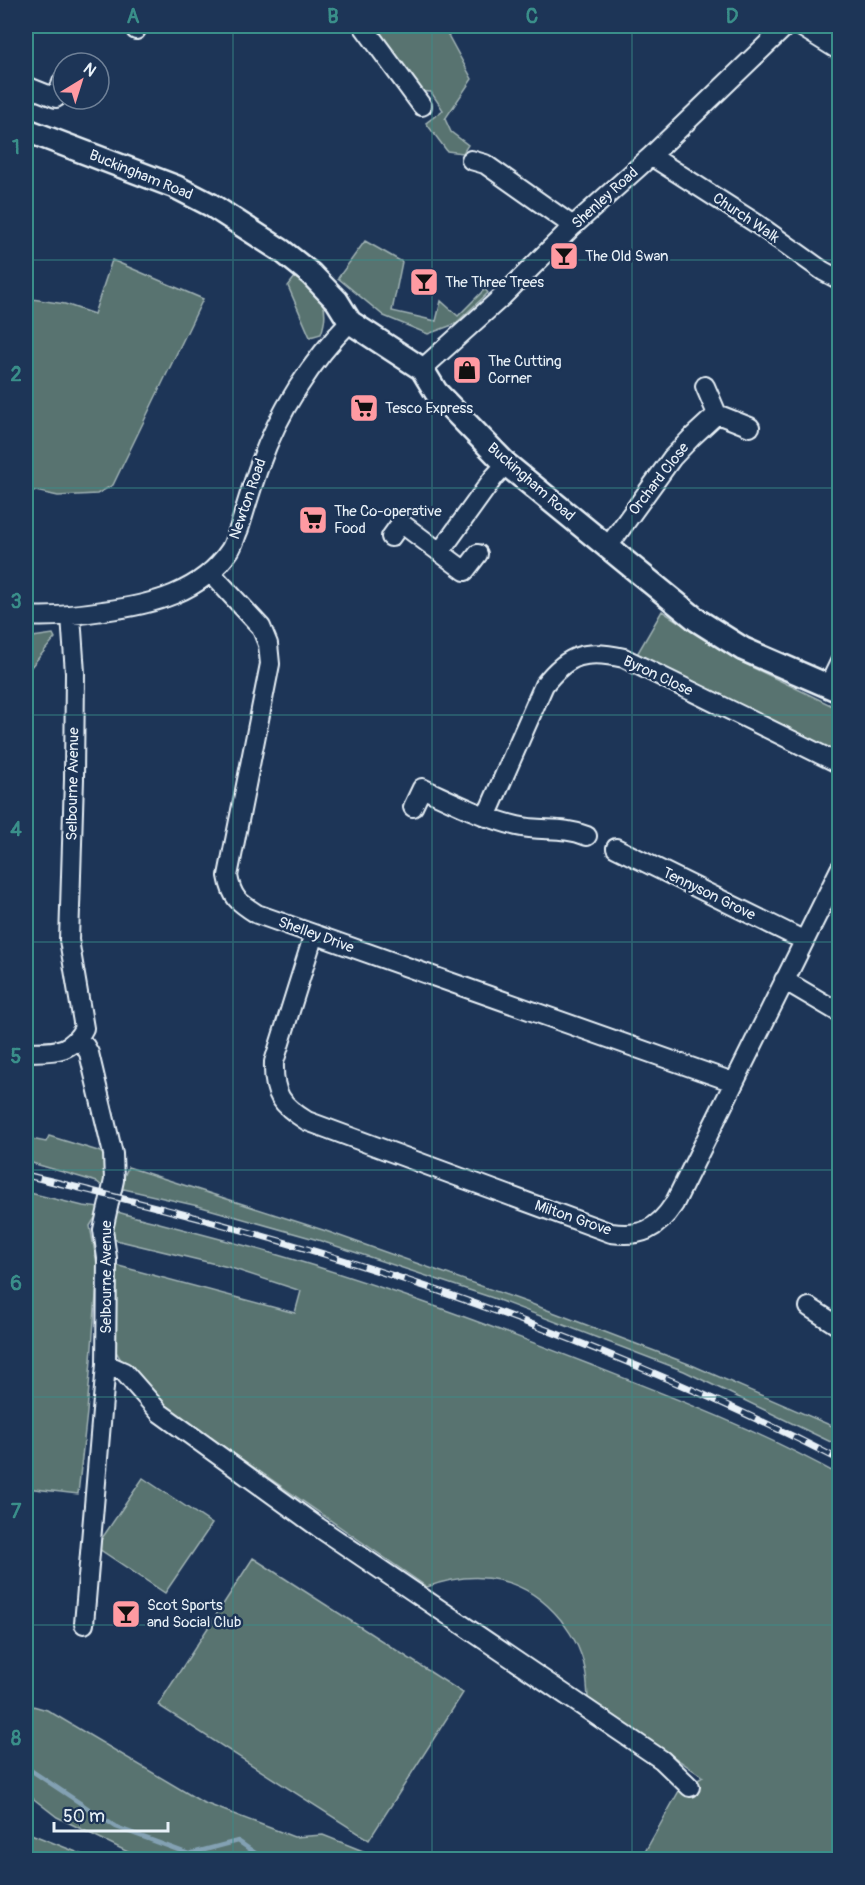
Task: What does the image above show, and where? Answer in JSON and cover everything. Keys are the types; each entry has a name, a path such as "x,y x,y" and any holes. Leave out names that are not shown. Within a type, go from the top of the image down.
{"main road":[{"name":"Buckingham Road","path":"26,130 176,187 211,205 282,251 311,274 337,300 350,322 423,369 436,392 506,464 697,621 743,649 834,689"}],"street":[{"path":"363,26 422,106"},
{"name":"Shenley Road","path":"423,369 503,296 573,226 651,156 786,26"},
{"path":"800,26 840,51"},
{"path":"26,86 51,96"},
{"name":"Church Walk","path":"651,156 757,224 823,271 840,280"},
{"path":"471,160 485,164 573,226"},
{"name":"Newton Road","path":"26,616 71,616 141,606 167,598 190,587 210,572 231,549 272,433 304,379 330,342 350,322"},
{"path":"705,386 717,414 750,427"},
{"name":"Orchard Close","path":"607,548 672,458 717,414"},
{"path":"440,552 494,477 506,464"},
{"path":"391,537 401,524 465,571 478,554"},
{"name":"Shelley Drive","path":"210,572 261,627 268,644 270,664 228,876 231,892 243,906 256,914 733,1082"},
{"name":"Selbourne Avenue","path":"71,616 75,697 69,940 84,1029 78,1040 89,1053 113,1154 114,1180 104,1230 107,1258 106,1364 84,1624"},
{"name":"Byron Close","path":"486,817 544,685 556,670 570,659 587,654 605,654 624,658 840,764"},
{"path":"834,689 840,662"},
{"path":"413,807 422,788 486,817 520,827 573,831 587,836"},
{"name":"Tennyson Grove","path":"616,848 803,940"},
{"name":"Milton Grove","path":"314,934 274,1062 273,1079 279,1098 291,1111 308,1121 611,1233 629,1235 650,1229 664,1219 674,1204 840,869"},
{"path":"784,980 840,1013"},
{"path":"26,1052 66,1048 78,1040"},
{"path":"809,1307 840,1327"},
{"path":"106,1364 123,1372 148,1402 169,1420 318,1527 662,1760 690,1787"}],"green space":[{"path":"370,26 443,26 472,79 445,119 451,132 468,145 463,153 447,151 426,123 443,110 431,92 418,91"},
{"path":"365,241 402,262 392,311 436,321 441,301 458,316 485,289 488,293 455,324 428,334 384,316 338,278"},
{"path":"112,260 203,299 113,485 97,494 58,496 26,489 26,298 65,304 94,314"},
{"path":"295,277 302,278 322,303 325,316 321,334 310,337 288,286"},
{"path":"662,611 737,660 839,709 839,756 636,656"},
{"path":"53,634 55,638 26,673 26,638"},
{"path":"49,1136 106,1155 106,1189 97,1182 26,1162 26,1138 46,1142"},
{"path":"128,1167 323,1230 529,1303 694,1366 839,1429 839,1446 684,1371 493,1298 318,1240 198,1206 124,1189 118,1192"},
{"path":"26,1192 101,1208 90,1226 98,1269 78,1494 26,1488"},
{"path":"113,1211 311,1265 472,1320 717,1416 839,1475 839,1859 641,1859 679,1791 703,1777 588,1698 585,1668 572,1635 547,1605 532,1594 500,1580 483,1578 446,1581 427,1587 175,1413 158,1398 121,1360 115,1350 115,1265 295,1313 301,1291 228,1267 116,1240 110,1232"},
{"path":"143,1478 212,1524 165,1593 96,1547"},
{"path":"253,1558 463,1693 369,1840 158,1705"},
{"path":"26,1704 47,1710 202,1802 294,1837 323,1835 379,1859 142,1859 57,1817 26,1793"},
{"path":"26,1832 94,1859 26,1859"}],"waterway":[{"path":"26,1767 116,1827 189,1854 238,1841 265,1860"}],"railway":[{"path":"26,1175 245,1231 321,1253 473,1303 548,1330 696,1391 840,1460"}],"place":[{"name":"The Old Swan","path":"564,256"},
{"name":"The Three Trees","path":"424,282"},
{"name":"The Cutting Corner","path":"467,370"},
{"name":"Tesco Express","path":"364,408"},
{"name":"The Co-operative Food","path":"313,520"},
{"name":"Scot Sports and Social Club","path":"126,1614"}]}
